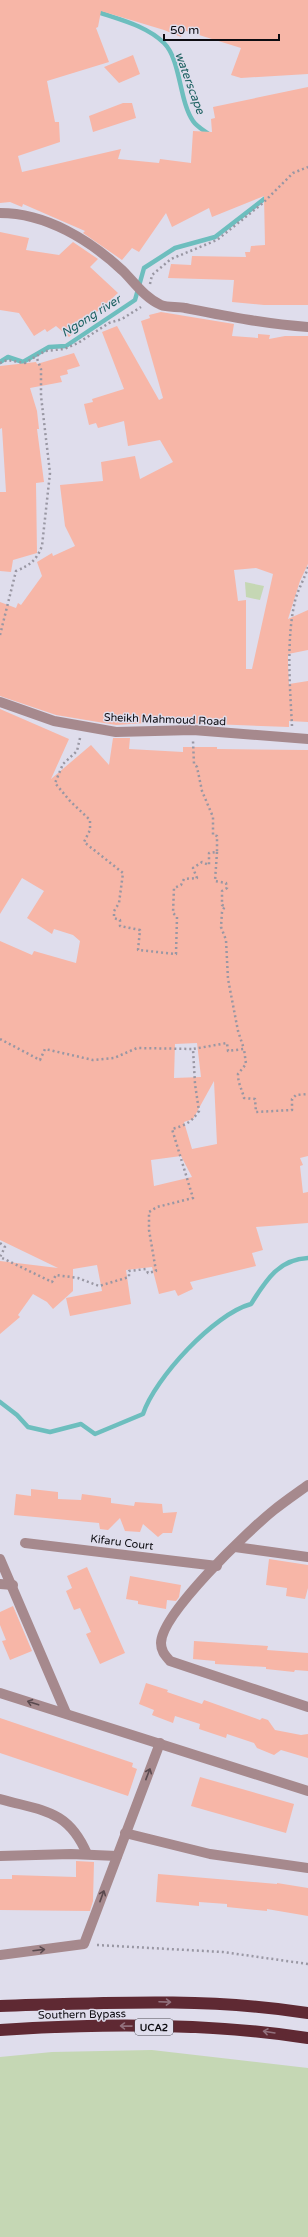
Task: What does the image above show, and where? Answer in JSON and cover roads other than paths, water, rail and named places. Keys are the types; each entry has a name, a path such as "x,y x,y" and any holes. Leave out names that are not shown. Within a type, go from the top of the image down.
{"highway":[{"name":"Southern Bypass","path":"0,2006 143,2001 268,2006 308,2013"},
{"name":"Southern Bypass","path":"0,2030 69,2025 263,2031 308,2038"}],"street":[{"path":"0,213 17,213 44,220 83,239 122,270 147,296 163,306 182,307 254,322 308,327"},
{"name":"Sheikh Mahmoud Road","path":"0,702 54,721 116,732 193,730 308,739"},
{"path":"308,1485 274,1510 217,1566 176,1610 164,1629 161,1642 162,1652 170,1661 308,1707"},
{"name":"Kifaru Court","path":"25,1543 217,1566"},
{"path":"235,1547 308,1557"},
{"path":"0,1559 13,1585 66,1714"},
{"path":"0,1584 13,1585"},
{"path":"0,1693 308,1791"},
{"path":"0,1955 84,1944 160,1743"},
{"path":"0,1799 52,1814 68,1823 79,1836 86,1854"},
{"path":"125,1833 210,1854 308,1868"},
{"path":"0,1856 86,1854 117,1856"}],"waterway":[{"name":"waterscape","path":"95,12 142,28 150,32 164,43 170,50 174,60 188,113 193,121 210,135"},
{"name":"Ngong river","path":"0,362 8,357 23,362 49,347 66,346 135,300 144,268 175,248 215,237 268,196"},
{"path":"0,1402 17,1415 28,1427 50,1432 81,1424 95,1434 143,1414 160,1383 188,1349 220,1320 236,1310 251,1304 267,1280 280,1267 298,1259 308,1258"}]}
